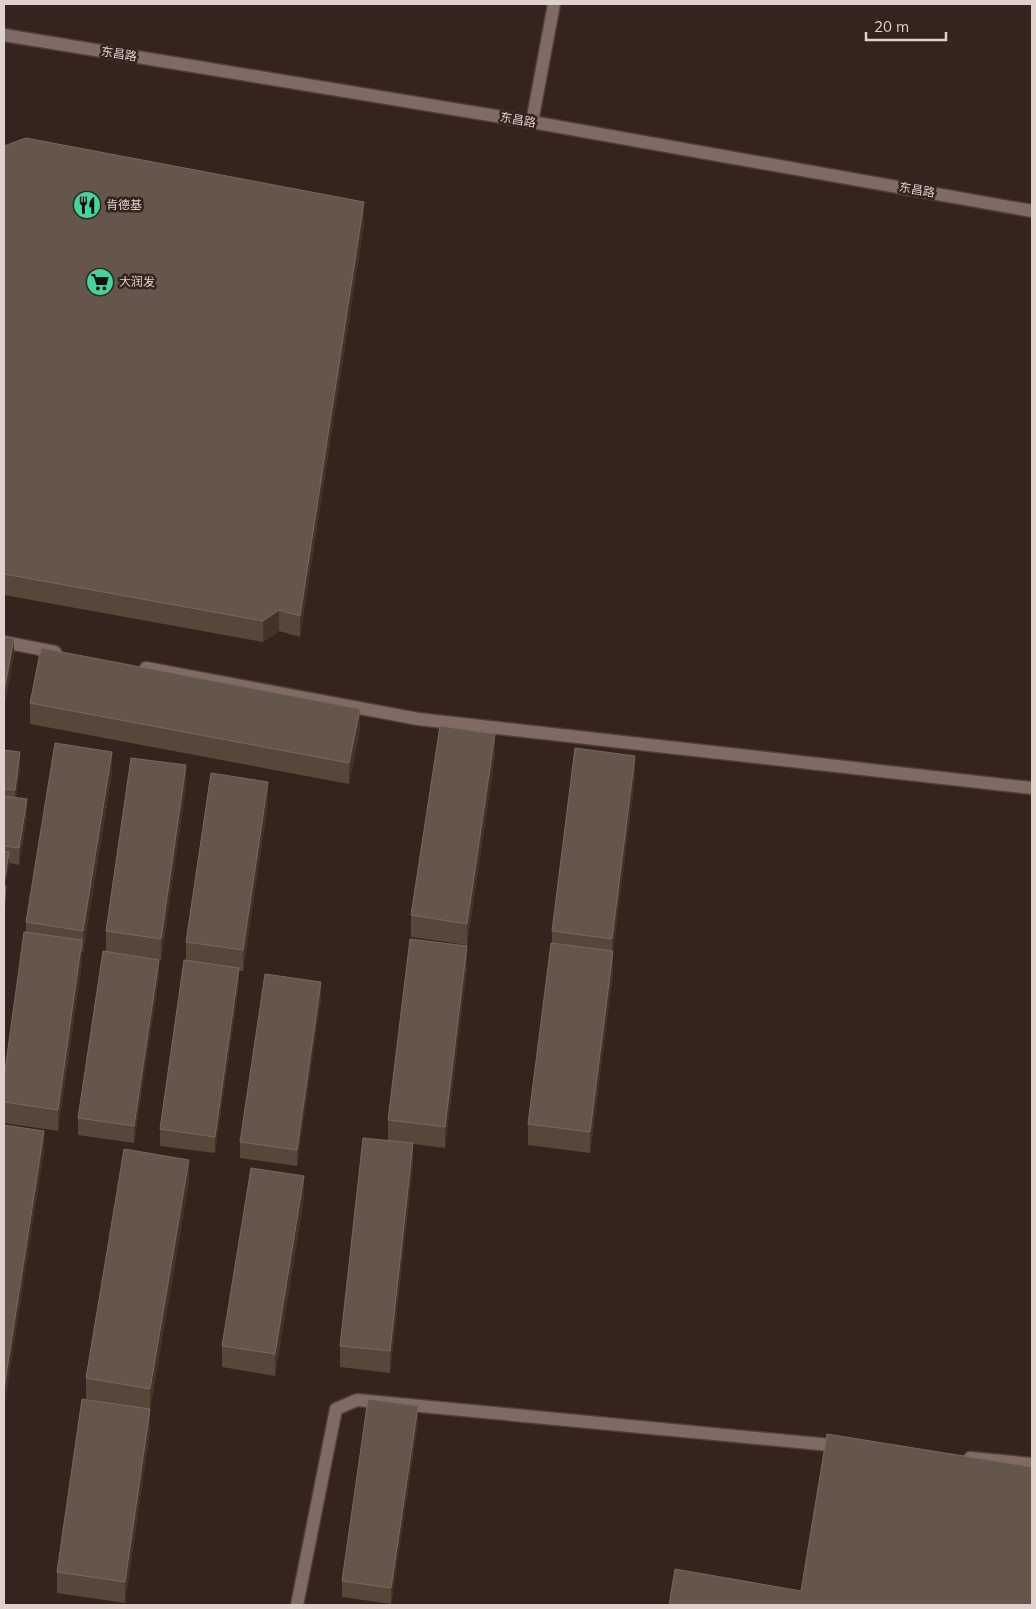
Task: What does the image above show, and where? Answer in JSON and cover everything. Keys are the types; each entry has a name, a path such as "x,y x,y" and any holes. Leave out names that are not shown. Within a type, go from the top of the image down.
{"street":[{"path":"532,122 554,4"},
{"name":"东昌路","path":"4,34 532,122 1032,211"},
{"path":"4,642 71,654"},
{"path":"129,665 418,719 1032,788"},
{"path":"297,1605 336,1409 357,1400 857,1447"},
{"path":"954,1456 1032,1464"}],"building":[{"path":"26,138 364,202 300,616 279,610 263,621 4,574 4,146"},
{"path":"4,637 14,638 4,691"},
{"path":"41,648 360,709 349,763 30,703"},
{"path":"440,726 495,734 467,924 411,915"},
{"path":"55,743 112,752 83,931 26,922"},
{"path":"575,748 635,756 612,939 552,931"},
{"path":"4,750 20,752 15,790 4,789"},
{"path":"131,758 186,765 161,939 106,931"},
{"path":"211,773 268,782 243,950 186,942"},
{"path":"4,796 27,799 19,848 4,846"},
{"path":"4,851 9,852 4,883"},
{"path":"4,886 6,886 4,907"},
{"path":"24,932 82,940 58,1110 4,1102 4,1078"},
{"path":"410,939 467,946 445,1127 388,1120"},
{"path":"551,943 613,951 590,1132 528,1124"},
{"path":"103,951 159,960 134,1126 78,1118"},
{"path":"184,960 239,968 215,1137 160,1129"},
{"path":"265,974 321,982 297,1150 240,1142"},
{"path":"4,1125 44,1131 4,1389"},
{"path":"363,1138 413,1143 390,1351 340,1346"},
{"path":"124,1149 189,1160 150,1389 86,1378"},
{"path":"251,1168 304,1176 275,1354 222,1346"},
{"path":"82,1399 150,1409 125,1582 57,1572"},
{"path":"368,1399 418,1406 391,1588 342,1581"},
{"path":"827,1434 1032,1467 1032,1605 669,1605 675,1569 801,1591"}],"place":[{"name":"肯德基","path":"87,205"},
{"name":"大润发","path":"100,282"}]}
